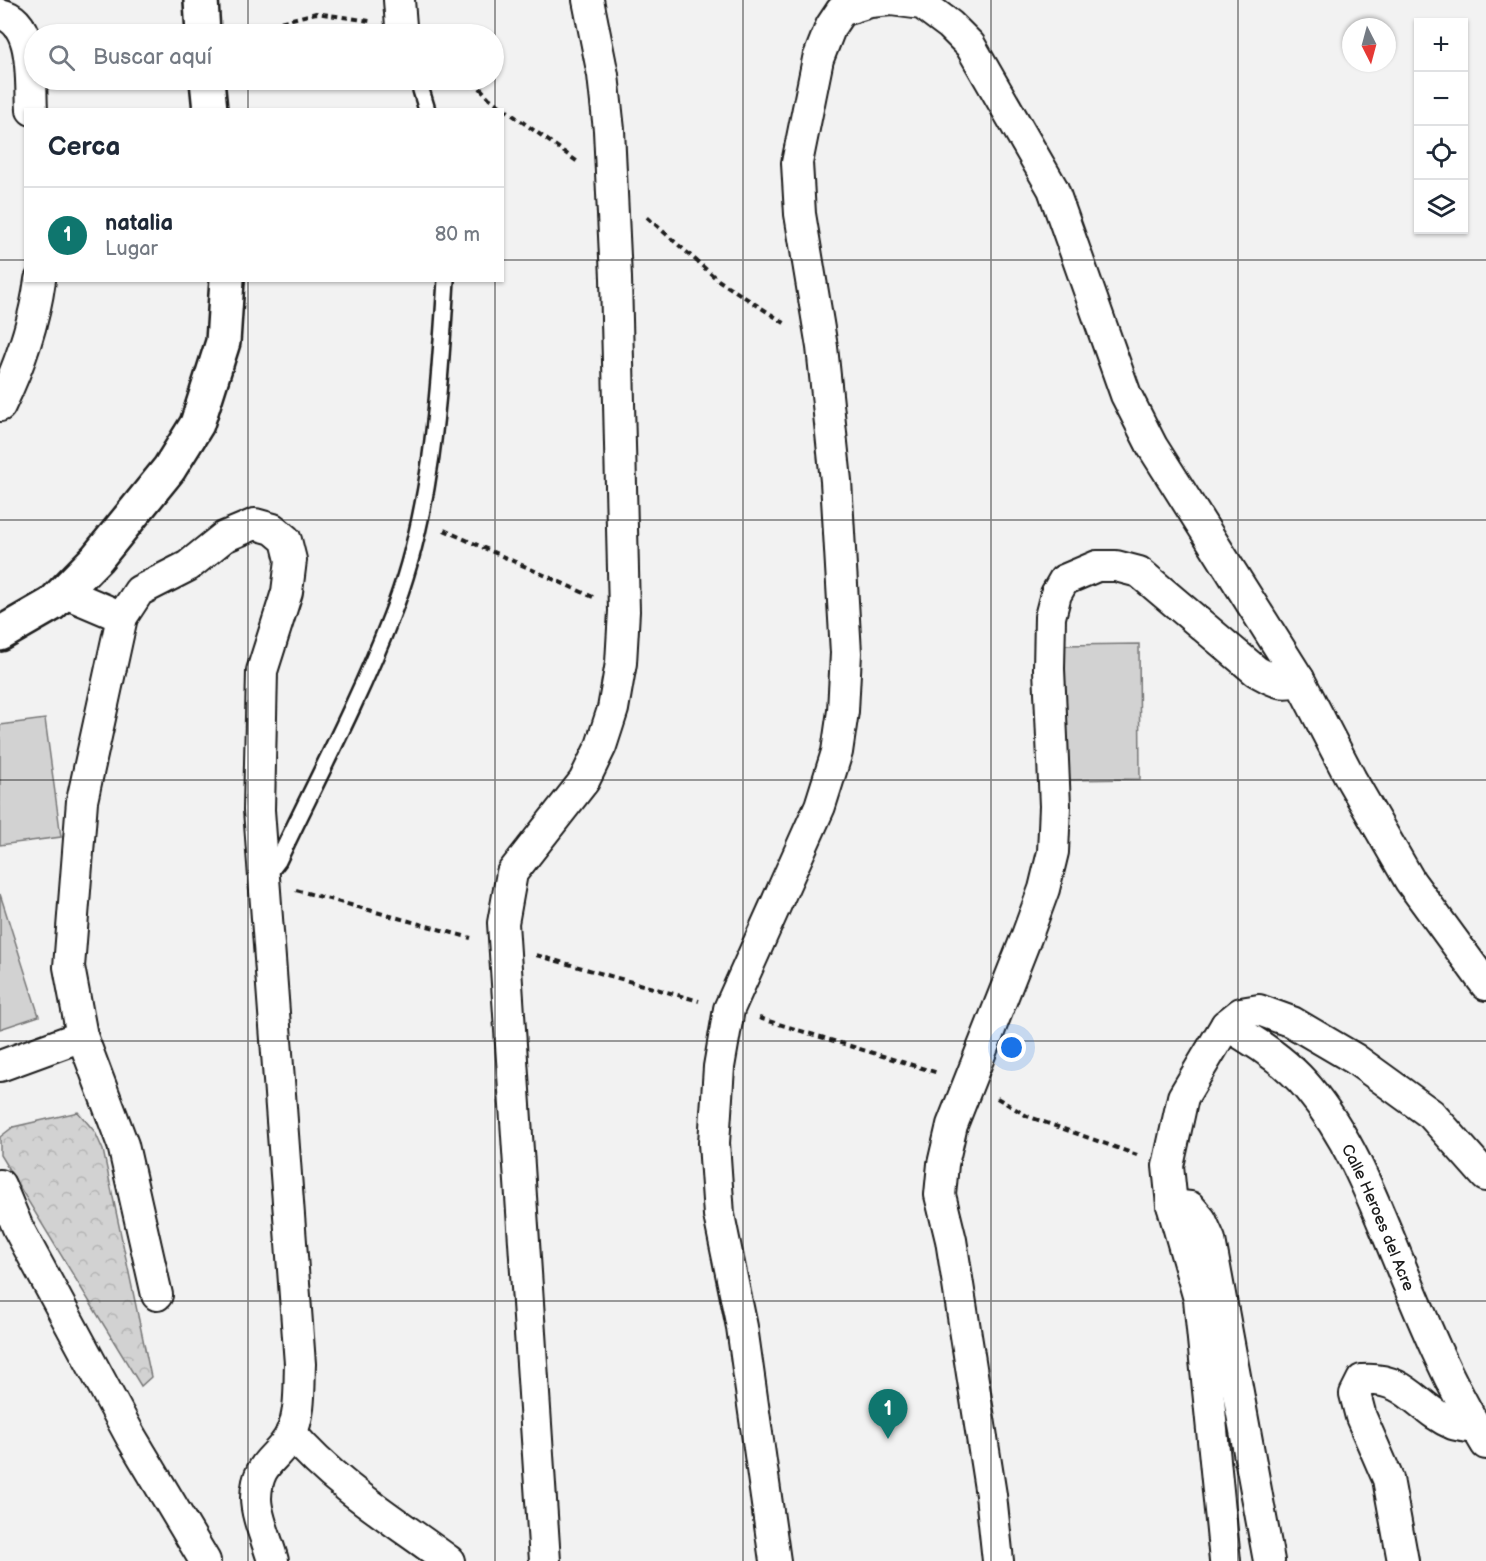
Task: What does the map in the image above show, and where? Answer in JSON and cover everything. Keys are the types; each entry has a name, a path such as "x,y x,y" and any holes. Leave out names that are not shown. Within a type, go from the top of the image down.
{"street":[{"path":"201,0 202,24"},
{"path":"545,1561 503,924 512,873 584,781 601,746 613,709 621,663 624,611 616,278 609,130 603,75 588,0"},
{"path":"775,1561 742,1327 719,1215 714,1143 719,1067 729,1009 820,806 837,752 843,711 846,652 836,481 822,347 800,214 797,163 818,59 838,6 891,0 922,4 950,25 970,45 1053,189 1126,395 1152,446 1299,679 1351,779 1410,881 1486,985"},
{"path":"0,14 8,16 24,34"},
{"path":"31,90 32,108"},
{"path":"208,90 210,108"},
{"path":"0,406 27,338 37,306 40,282"},
{"path":"0,634 52,604 97,558 169,469 197,424 222,342 227,282"},
{"path":"157,1295 123,1145 82,1036 69,967 82,801 122,617 139,591 188,566 224,537 255,525 273,529 285,540 291,560 286,592 262,671 259,810 287,1212 299,1334 298,1404 291,1433 264,1465 258,1480 256,1501 273,1561"},
{"path":"998,1561 991,1496 952,1251 940,1195 943,1164 952,1125 1026,938 1044,889 1053,852 1055,806 1049,658 1050,617 1056,594 1064,580 1097,566 1116,566 1139,572 1256,671 1276,682 1289,684 1299,679"},
{"path":"63,592 122,617"},
{"path":"1225,1561 1199,1299 1172,1204 1168,1166 1183,1097 1226,1025 1240,1013 1259,1010 1292,1022 1355,1059 1431,1114 1486,1176"},
{"name":"Calle Heroes del Acre","path":"1226,1025 1260,1047 1308,1087 1332,1120 1368,1188 1430,1337 1481,1436"},
{"path":"0,1066 82,1036"},
{"path":"0,1185 18,1228 131,1437 205,1561"},
{"path":"1172,1204 1190,1207 1201,1220 1210,1240 1269,1561"},
{"path":"1402,1561 1388,1479 1361,1417 1354,1394 1362,1380 1381,1378 1404,1390 1454,1424 1481,1436"},
{"path":"291,1433 309,1455 335,1478 449,1561"}],"lane":[{"path":"421,90 426,108"},
{"path":"263,881 278,861 392,616 420,520 432,448 446,282"}],"path":[{"path":"275,24 316,13 402,20"},
{"path":"420,520 624,611"}],"green space":[{"path":"1139,644 1140,779 1063,780 1061,645"},
{"path":"45,719 61,837 0,845 0,725"},
{"path":"0,894 39,1016 0,1029"},
{"path":"78,1112 95,1132 103,1150 151,1377 141,1386 0,1155 0,1137 13,1127"}],"place":[{"name":"natalia","path":"888,1439"}]}
